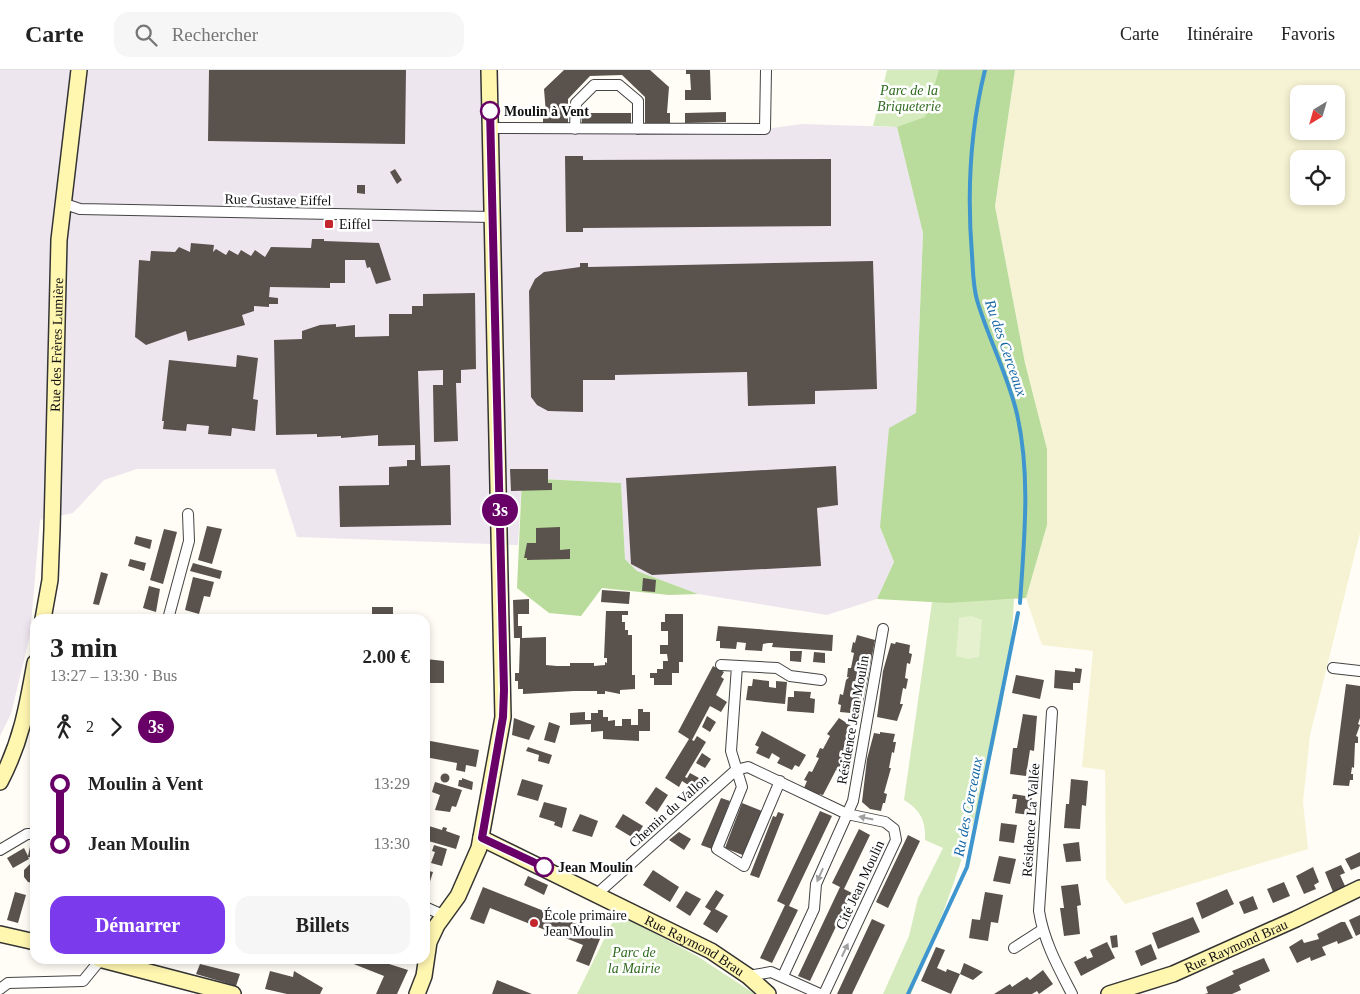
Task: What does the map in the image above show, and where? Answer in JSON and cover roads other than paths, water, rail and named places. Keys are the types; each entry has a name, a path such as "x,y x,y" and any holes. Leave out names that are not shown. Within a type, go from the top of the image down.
{"street":[{"name":"Rue des Frères Lumière","path":"44,614 50,580 59,240 65,204 79,70"},
{"path":"430,940 444,915 458,896 482,838 503,707 489,70"},
{"path":"491,128 765,129 766,70"},
{"path":"575,129 576,103 594,85 620,85 638,102 638,129"},
{"name":"Rue Gustave Eiffel","path":"65,204 80,209 492,217"},
{"path":"169,614 189,541 188,514"},
{"name":"Résidence Jean Moulin","path":"847,814 853,801 883,629"},
{"path":"721,665 777,668 790,676 821,680"},
{"path":"737,666 731,751 742,787 716,849 744,866 780,782"},
{"path":"1333,668 1360,671"},
{"path":"0,782 16,751 25,720 30,692"},
{"name":"Résidence La Vallée","path":"1052,712 1039,911 1042,930 1049,950 1072,994"},
{"path":"736,770 748,767 847,814 816,884 814,909 782,976"},
{"name":"Chemin du Vallon","path":"598,893 736,770"},
{"name":"Cité Jean Moulin","path":"824,994 896,840 894,829 885,822 847,814"},
{"path":"0,850 30,834"},
{"name":"Rue Raymond Brau","path":"482,838 598,893 711,951 748,976 768,994"},
{"name":"Rue Raymond Brau","path":"1110,994 1173,974 1296,920 1360,888"},
{"path":"430,909 444,915"},
{"path":"1014,948 1042,930"},
{"path":"1,936 30,941"},
{"path":"0,989 8,983 83,981 96,964"},
{"path":"119,964 233,994"},
{"path":"417,994 424,976 425,964"},
{"path":"748,976 771,972 820,994"}],"waterway":[{"name":"Ru des Cerceaux","path":"985,70 976,116 971,162 970,208 973,272 977,300 1013,399 1021,437 1024,461 1025,508 1020,603"},
{"name":"Ru des Cerceaux","path":"908,994 967,867 1018,613"}],"place":[{"name":"Moulin à Vent","path":"490,111"},
{"name":"Eiffel","path":"329,224"},
{"name":"Jean Moulin","path":"544,867"},
{"name":"École primaire Jean Moulin","path":"534,923"}],"park label":[{"name":"Parc de la Briqueterie","path":"909,98"},
{"name":"Parc de la Mairie","path":"634,960"}]}
